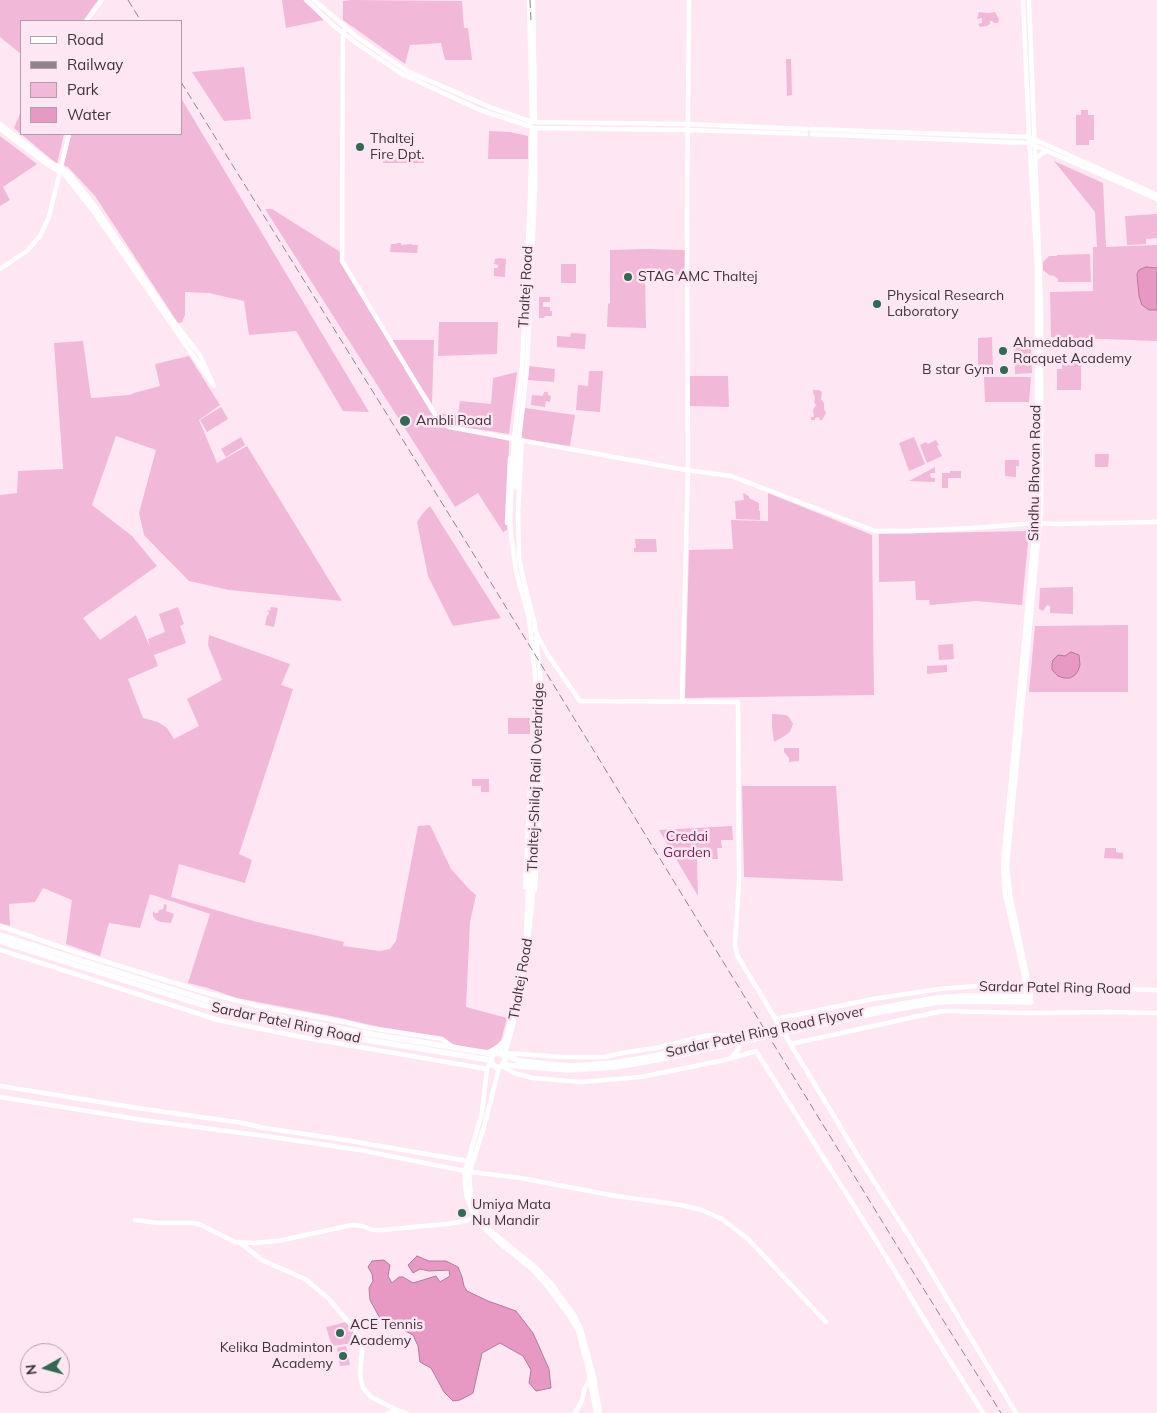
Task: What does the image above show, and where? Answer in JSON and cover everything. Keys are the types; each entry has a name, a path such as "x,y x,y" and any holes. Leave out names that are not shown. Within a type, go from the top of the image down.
{"highway":[{"name":"Sardar Patel Ring Road","path":"0,935 235,1009 497,1056"},
{"name":"Sardar Patel Ring Road","path":"0,941 234,1014 361,1039 497,1056"},
{"name":"Sardar Patel Ring Road Flyover","path":"497,1056 535,1065 570,1070 622,1066 880,1012 938,1002 964,998 1029,999"},
{"path":"497,1056 505,1060 501,1066 493,1066 497,1056"},
{"name":"Sardar Patel Ring Road Flyover","path":"501,1066 535,1065"}],"street":[{"path":"87,20 102,0"},
{"path":"306,0 345,31 412,73 534,125 688,130 1029,136 1157,195"},
{"path":"314,0 345,31 342,253 344,266 442,424 518,440 731,476 875,531 955,529 1037,523 1157,522"},
{"name":"Thaltej Road","path":"515,447 518,440 534,125 531,0"},
{"path":"682,701 688,470 689,0"},
{"name":"Sindhu Bhavan Road","path":"1023,0 1029,136 1035,160 1041,308 1041,509 1037,523"},
{"name":"Sindhu Bhavan Road","path":"1029,0 1037,267 1037,523 1007,865 1010,894 1029,999"},
{"path":"0,124 49,163"},
{"path":"534,125 688,124 1032,144 1157,199"},
{"path":"0,129 59,170 68,172 96,210 133,266 214,386 199,354 133,266"},
{"path":"0,269 27,251 40,236 49,217 69,135"},
{"path":"1035,160 1041,154 1048,151"},
{"path":"518,440 518,538 522,573 535,625 534,629"},
{"path":"515,447 510,455 507,517 509,543 518,589 528,623 534,629 550,658 580,701 738,702 739,881 735,946 737,955 1016,1413"},
{"name":"Thaltej-Shilaj Rail Overbridge","path":"515,447 516,548 523,588 535,629 542,691 530,901"},
{"path":"470,1162 482,1113 487,1068 497,1056 504,1042 521,968 530,901 535,892 542,722 536,720 533,722 524,894 530,901"},
{"path":"532,748 541,747"},
{"name":"Thaltej Road","path":"497,1056 511,1032 525,968 530,901"},
{"name":"Sardar Patel Ring Road","path":"0,926 78,953 207,993 258,1006 365,1027 442,1039 455,1048"},
{"name":"Sardar Patel Ring Road","path":"0,950 218,1020 310,1039 487,1068"},
{"name":"Sardar Patel Ring Road","path":"776,1019 873,999 939,989 1002,984 1027,985 1045,989 1157,990"},
{"name":"Sardar Patel Ring Road","path":"791,1044 942,1010 1029,1013 1157,1013"},
{"name":"Sardar Patel Ring Road","path":"497,1056 604,1057 656,1048 706,1036 735,1036 740,1045 730,1059"},
{"path":"486,1053 504,1042"},
{"path":"600,1413 578,1330 564,1307 532,1269 477,1222 476,1216 472,1212 465,1186 467,1171 484,1127 501,1066 514,1073 533,1078 581,1082 641,1077 730,1059 756,1051 983,1413"},
{"path":"0,1086 243,1123 470,1162"},
{"path":"0,1097 143,1120 360,1150 467,1171 521,1178 702,1210 722,1219 748,1239 826,1322"},
{"path":"135,1220 158,1223 193,1223 224,1238 239,1242 266,1242 352,1225 381,1230 447,1224 465,1221 476,1216"},
{"path":"239,1242 262,1260 305,1279 328,1298 356,1330 362,1351 360,1375 363,1388 371,1397 406,1413"},
{"path":"575,1413 581,1403 585,1388 592,1378"},
{"path":"592,1378 596,1413"},
{"path":"388,1413 399,1411"}],"green space":[{"path":"0,0 98,0 84,20 20,20 20,53 0,37"},
{"path":"282,0 304,0 324,20 286,28"},
{"path":"343,1 462,1 464,28 468,28 472,60 445,60 441,43 410,45 405,64 343,20"},
{"path":"979,12 995,12 999,19 998,23 990,21 990,24 987,26 980,27 978,24 982,23 982,18 977,19"},
{"path":"786,59 791,59 792,95 787,96"},
{"path":"244,67 251,119 224,121 192,72"},
{"path":"182,100 369,412 343,411 296,331 249,335 244,301 209,293 185,292 185,315 182,322 178,323 95,196 68,167 63,165 71,135 182,135"},
{"path":"1081,110 1088,110 1088,115 1094,115 1094,140 1089,140 1089,145 1076,145 1076,115 1081,115"},
{"path":"20,113 20,133 14,128"},
{"path":"489,131 510,132 528,136 528,159 488,159"},
{"path":"22,135 64,135 57,164"},
{"path":"0,136 37,164 3,187 10,200 0,206"},
{"path":"383,158 424,159 424,163 383,163"},
{"path":"1054,161 1103,183 1106,247 1157,245 1157,341 1051,337 1050,292 1093,291 1093,247 1097,247 1095,212"},
{"path":"265,209 272,209 342,253 342,261 437,418 449,427 509,441 507,530 503,532 478,493 455,507"},
{"path":"1157,214 1157,238 1146,239 1146,244 1127,245 1125,216"},
{"path":"401,243 401,245 418,245 417,253 390,252 391,244"},
{"path":"610,250 685,250 684,275 645,274 646,328 607,327 608,304 610,303"},
{"path":"1090,254 1091,282 1058,282 1058,279 1043,270 1043,262 1049,256"},
{"path":"495,259 506,259 505,277 494,276 494,268 498,268 498,265 494,264"},
{"path":"561,264 576,264 576,283 561,283"},
{"path":"539,297 550,297 550,302 543,302 543,307 550,307 552,316 539,318"},
{"path":"439,322 498,322 497,354 438,356"},
{"path":"571,333 586,334 585,349 557,347 557,336 570,337"},
{"path":"992,337 993,373 978,374 978,338"},
{"path":"391,340 434,340 432,404"},
{"path":"83,341 91,398 130,395 160,386 155,364 189,356 220,405 199,420 217,463 247,446 342,601 229,590 189,581 144,535 139,513 156,450 116,436 92,505 132,536 157,566 83,618 100,640 136,615 150,647 148,639 165,632 159,614 178,607 184,624 180,626 186,643 154,655 158,666 128,679 143,718 158,722 167,728 174,739 199,726 187,699 222,680 208,645 209,635 290,664 281,685 293,689 239,854 252,860 245,883 179,864 171,897 257,922 344,942 343,946 380,951 390,949 396,941 418,826 430,825 451,869 476,895 470,922 466,1007 507,1018 501,1040 495,1047 486,1051 470,1048 336,1017 237,998 188,983 210,914 150,894 140,928 109,923 100,956 66,944 72,900 43,888 35,902 9,904 10,926 0,923 0,495 17,493 18,471 63,469 54,343"},
{"path":"1031,345 1032,373 1015,374 1015,346"},
{"path":"1062,362 1081,362 1081,390 1057,390 1057,369 1062,369"},
{"path":"529,366 555,369 554,382 528,380"},
{"path":"589,371 603,371 600,412 576,410 578,385 588,386"},
{"path":"517,372 509,434 450,425 443,422 439,417 437,413 458,415 460,401 491,404 493,378"},
{"path":"689,376 728,376 729,407 689,406"},
{"path":"984,377 1031,377 1029,402 985,402"},
{"path":"813,390 822,392 821,399 826,413 822,420 819,417 811,420 811,417 814,417 813,410 816,405"},
{"path":"544,392 548,392 548,395 551,396 550,402 546,401 545,407 531,405 532,395 543,396"},
{"path":"221,407 228,419 207,432 200,420"},
{"path":"525,408 575,415 570,446 521,439"},
{"path":"241,437 245,445 226,457 221,449"},
{"path":"914,437 925,464 909,471 899,443"},
{"path":"936,440 942,456 927,463 920,445"},
{"path":"1095,454 1109,454 1108,467 1095,467"},
{"path":"1005,460 1019,460 1019,466 1016,466 1016,477 1005,476"},
{"path":"935,467 935,473 930,474 931,478 935,478 935,482 909,481"},
{"path":"950,471 961,471 961,478 948,478 948,488 942,488 942,473 950,473"},
{"path":"743,493 759,503 760,520 736,519 735,501 744,500"},
{"path":"768,493 872,535 874,695 685,698 689,550 733,549 731,520 768,521"},
{"path":"430,506 501,618 453,626 428,576 417,522"},
{"path":"1029,531 1022,605 976,601 930,605 929,600 916,600 915,581 879,582 879,534"},
{"path":"635,539 656,539 657,552 634,552 634,548 636,548"},
{"path":"1073,587 1073,614 1050,613 1050,606 1047,605 1043,611 1039,609 1040,588"},
{"path":"271,607 278,608 274,627 265,625 269,612 267,610 270,611"},
{"path":"1128,625 1128,692 1029,692 1035,626"},
{"path":"953,644 954,659 939,660 938,645"},
{"path":"947,665 947,672 927,674 927,666"},
{"path":"772,714 786,715 793,724 790,732 774,742 772,726"},
{"path":"508,718 530,718 530,734 508,734"},
{"path":"784,748 799,748 799,761 789,762"},
{"path":"472,779 489,779 489,792 481,792 481,786 472,786"},
{"path":"742,786 836,786 843,881 744,877"},
{"name":"Credai Garden","path":"732,826 733,840 721,840 722,848 717,848 718,859 697,859 698,896 659,830"},
{"path":"1105,848 1116,848 1116,852 1123,853 1123,859 1104,858"},
{"path":"164,904 167,905 166,911 174,914 171,923 161,922 153,916 153,911 158,913 159,910 163,909"},
{"name":"ACE Tennis Academy","path":"346,1322 357,1338 354,1343 332,1346 326,1327"},
{"name":"Kelika Badminton Academy","path":"346,1346 350,1365 340,1366 337,1348"}],"water":[{"path":"1146,267 1157,268 1157,310 1149,310 1142,305 1139,296 1137,274 1139,270"},
{"path":"1071,652 1079,655 1080,665 1078,671 1070,678 1058,676 1052,670 1053,660 1058,655 1065,656"},
{"path":"417,1256 429,1261 446,1261 458,1267 467,1291 516,1311 533,1333 549,1369 551,1388 536,1391 529,1383 531,1370 523,1356 500,1343 482,1353 473,1393 460,1400 453,1401 444,1392 431,1368 420,1362 418,1346 413,1335 381,1320 370,1300 369,1288 373,1281 368,1267 372,1261 384,1260 390,1265 388,1276 392,1283 399,1277 403,1277 413,1283 436,1276 440,1282 450,1276 449,1270 429,1271 420,1269 413,1273 408,1265"}],"railway":[{"path":"128,0 140,20"},
{"path":"530,0 531,21"},
{"path":"182,84 1001,1413"}],"place":[{"name":"Thaltej Fire Dpt.","path":"360,147"},
{"name":"STAG AMC Thaltej","path":"628,277"},
{"name":"Physical Research Laboratory","path":"877,304"},
{"name":"Ahmedabad Racquet Academy","path":"1003,351"},
{"name":"B star Gym","path":"1004,370"},
{"name":"Ambli Road","path":"405,421"},
{"name":"Umiya Mata Nu Mandir","path":"462,1213"},
{"name":"ACE Tennis Academy","path":"340,1333"},
{"name":"Kelika Badminton Academy","path":"343,1356"}]}
